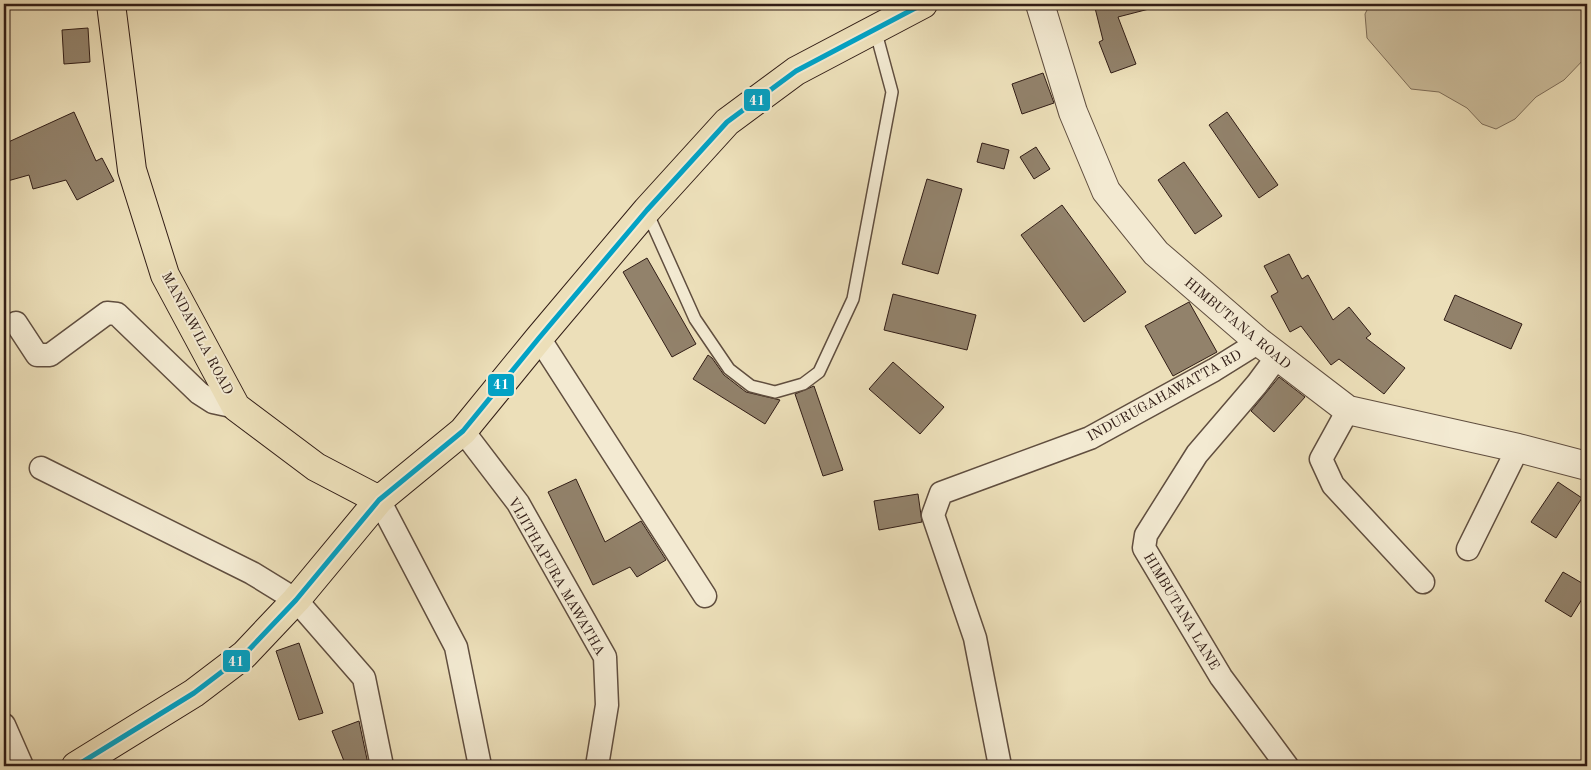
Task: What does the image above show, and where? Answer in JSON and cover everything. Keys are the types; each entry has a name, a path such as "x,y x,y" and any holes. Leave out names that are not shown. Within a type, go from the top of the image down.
{"main road":[{"name":"MANDAWILA ROAD","path":"111,4 132,170 166,275 236,406 316,467 379,500"},
{"path":"76,766 194,693 244,655 296,600 379,500 463,431 538,338 646,210 727,122 796,71 923,4"}],"street":[{"name":"HIMBUTANA ROAD","path":"1040,4 1073,112 1106,191 1156,253 1268,349 1348,410 1518,448 1587,466"},
{"path":"16,323 37,354 50,355 107,313 117,314 199,393 213,402 236,406"},
{"path":"538,338 705,596"},
{"name":"INDURUGAHAWATTA RD","path":"1000,766 974,638 933,515 941,493 1090,438 1214,370 1268,349"},
{"name":"HIMBUTANA LANE","path":"1268,349 1257,384 1197,454 1146,535 1144,548 1221,677 1287,766"},
{"path":"1348,410 1321,459 1333,486 1423,582"},
{"name":"VIJITHAPURA MAWATHA","path":"463,431 518,503 605,657 607,705 597,766"},
{"path":"1468,549 1518,448"},
{"path":"41,468 252,573 296,600 364,678 382,766"},
{"path":"379,500 456,646 480,766"},
{"path":"4,725 22,766"}],"lane":[{"path":"646,210 695,320 728,369 751,386 775,392 804,384 819,372 853,299 892,92 875,29"}],"shaded area":[{"path":"1370,4 1583,4 1587,14 1587,56 1564,80 1536,97 1515,119 1496,129 1482,124 1467,108 1439,92 1411,89 1367,38 1365,14"}],"building":[{"path":"1094,4 1148,4 1149,9 1118,17 1136,64 1111,73 1099,42 1103,40"},
{"path":"88,28 90,62 64,64 62,30"},
{"path":"1043,73 1054,103 1022,114 1012,84"},
{"path":"74,112 96,161 102,158 114,181 77,200 66,180 33,189 29,175 4,182 4,144"},
{"path":"1227,112 1278,185 1259,198 1209,125"},
{"path":"982,143 1009,150 1004,169 977,162"},
{"path":"1036,147 1050,169 1034,179 1020,157"},
{"path":"1184,162 1222,216 1195,234 1158,180"},
{"path":"927,179 962,189 938,274 902,264"},
{"path":"1062,205 1126,292 1084,322 1021,235"},
{"path":"1289,254 1302,279 1308,275 1333,320 1349,307 1371,334 1366,338 1405,368 1384,394 1339,359 1331,365 1301,326 1290,332 1271,296 1278,292 1264,266"},
{"path":"647,258 696,344 672,357 623,272"},
{"path":"893,294 976,315 967,350 884,330"},
{"path":"1455,295 1522,324 1511,349 1444,320"},
{"path":"1189,302 1217,352 1173,376 1145,326"},
{"path":"708,355 724,375 746,392 780,400 765,424 693,379"},
{"path":"893,362 944,407 920,434 869,389"},
{"path":"1279,377 1305,397 1274,432 1251,411"},
{"path":"814,386 843,470 823,476 795,394"},
{"path":"576,479 605,542 641,521 666,560 637,577 630,567 593,585 548,492"},
{"path":"1558,482 1582,498 1556,538 1531,522"},
{"path":"918,494 922,522 879,530 874,501"},
{"path":"1563,572 1587,586 1587,591 1571,617 1545,601"},
{"path":"299,643 323,713 299,720 276,651"},
{"path":"359,721 368,764 346,766 332,731"}],"transit line":[{"name":"41","path":"76,766 194,693 244,655 296,600 379,500 463,431 647,210 727,122 796,71 923,4"}]}
